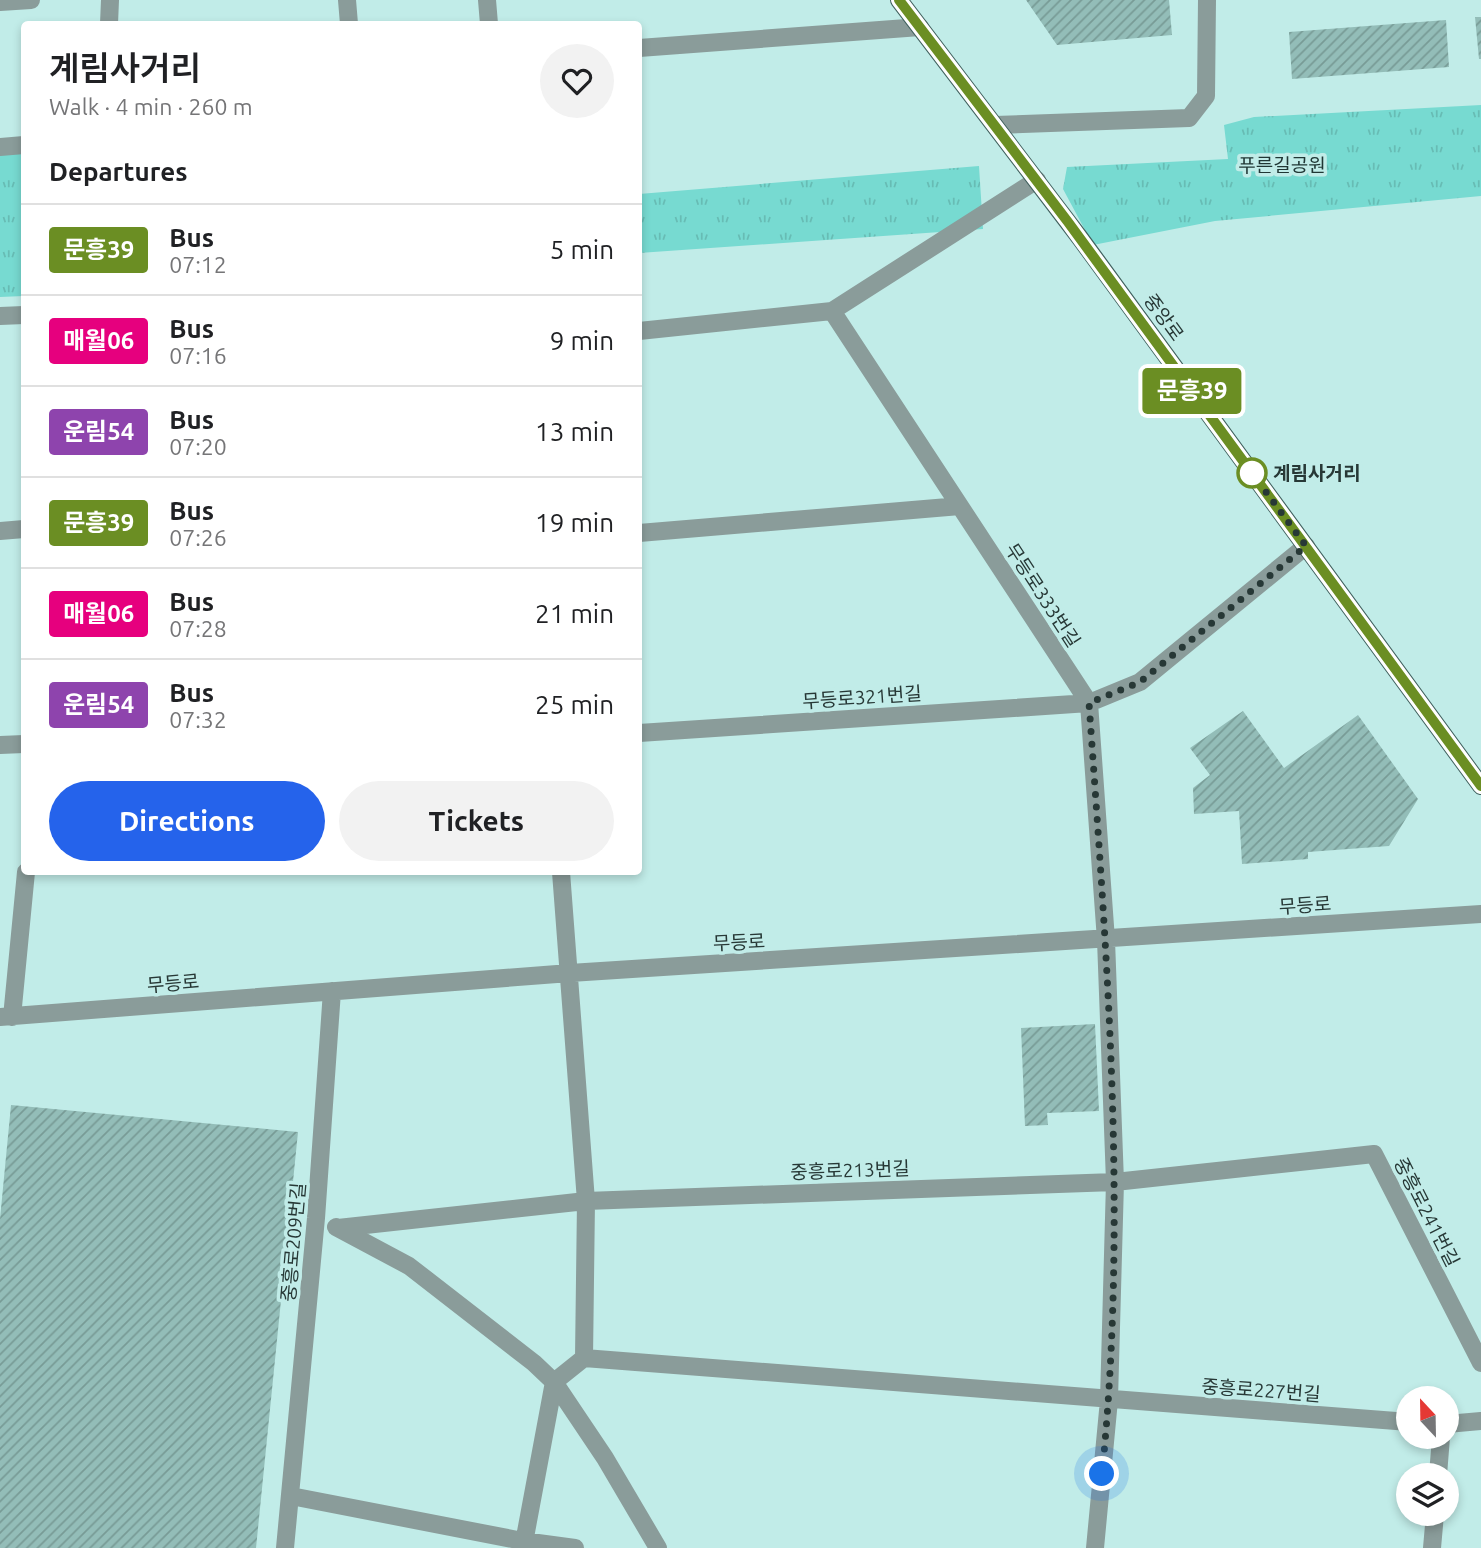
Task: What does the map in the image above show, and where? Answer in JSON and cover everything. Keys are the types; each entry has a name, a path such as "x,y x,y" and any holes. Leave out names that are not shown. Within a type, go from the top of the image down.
{"main road":[{"name":"중앙로","path":"899,0 1037,180 1481,786"}],"street":[{"path":"0,2 32,0"},
{"path":"109,21 110,0"},
{"path":"347,0 349,21"},
{"path":"487,0 489,21"},
{"path":"995,125 1189,118 1206,96 1206,0"},
{"path":"642,48 920,27"},
{"path":"0,147 21,145"},
{"path":"642,331 832,311 1037,180"},
{"name":"무등로333번길","path":"832,311 1089,703 1106,940"},
{"path":"0,316 21,315"},
{"path":"642,533 960,506"},
{"path":"0,531 21,529"},
{"path":"1089,703 1140,682 1306,546"},
{"name":"무등로321번길","path":"642,733 1089,703"},
{"path":"0,745 21,744"},
{"path":"6,1017 26,875"},
{"path":"561,875 586,1200 584,1358"},
{"name":"무등로","path":"6,1017 569,973 1481,914"},
{"path":"1095,1548 1109,1400 1115,1182 1106,940"},
{"name":"중흥로209번길","path":"285,1548 316,1219 332,991"},
{"name":"중흥로241번길","path":"1115,1182 1374,1154 1481,1363"},
{"name":"중흥로213번길","path":"586,1200 1115,1182"},
{"path":"338,1228 586,1200"},
{"path":"316,1219 409,1266 534,1363 554,1382 605,1458 658,1548"},
{"path":"523,1545 554,1382 584,1358 1109,1400"},
{"name":"중흥로227번길","path":"1109,1400 1396,1421"},
{"path":"1460,1423 1481,1421"},
{"path":"291,1496 523,1545 575,1548"},
{"path":"1432,1548 1434,1526"}],"green space":[{"name":"푸른길공원","path":"1481,105 1481,196 1215,221 1093,245 1063,189 1067,167 1228,159 1224,125 1254,117"},
{"path":"21,151 21,296 0,297 0,153"},
{"path":"979,166 983,229 642,253 642,194"}],"building":[{"path":"1026,0 1169,0 1172,35 1057,45"},
{"path":"1475,17 1481,17 1481,59 1479,59"},
{"path":"1446,20 1449,67 1292,79 1289,32"},
{"path":"1243,711 1284,768 1358,715 1418,799 1389,846 1308,852 1308,859 1242,864 1239,811 1194,814 1193,788 1210,775 1190,748"},
{"path":"1095,1024 1099,1111 1047,1113 1048,1125 1025,1126 1021,1028"},
{"path":"11,1105 298,1132 256,1548 0,1548 0,1219"}],"bus line":[{"name":"문흥39","path":"899,0 1037,180 1481,786"}],"place":[{"name":"계림사거리","path":"1252,473"}],"route":[{"path":"1102,1474 1109,1400 1115,1182 1106,940 1089,703 1140,682 1306,546 1252,473"}]}
